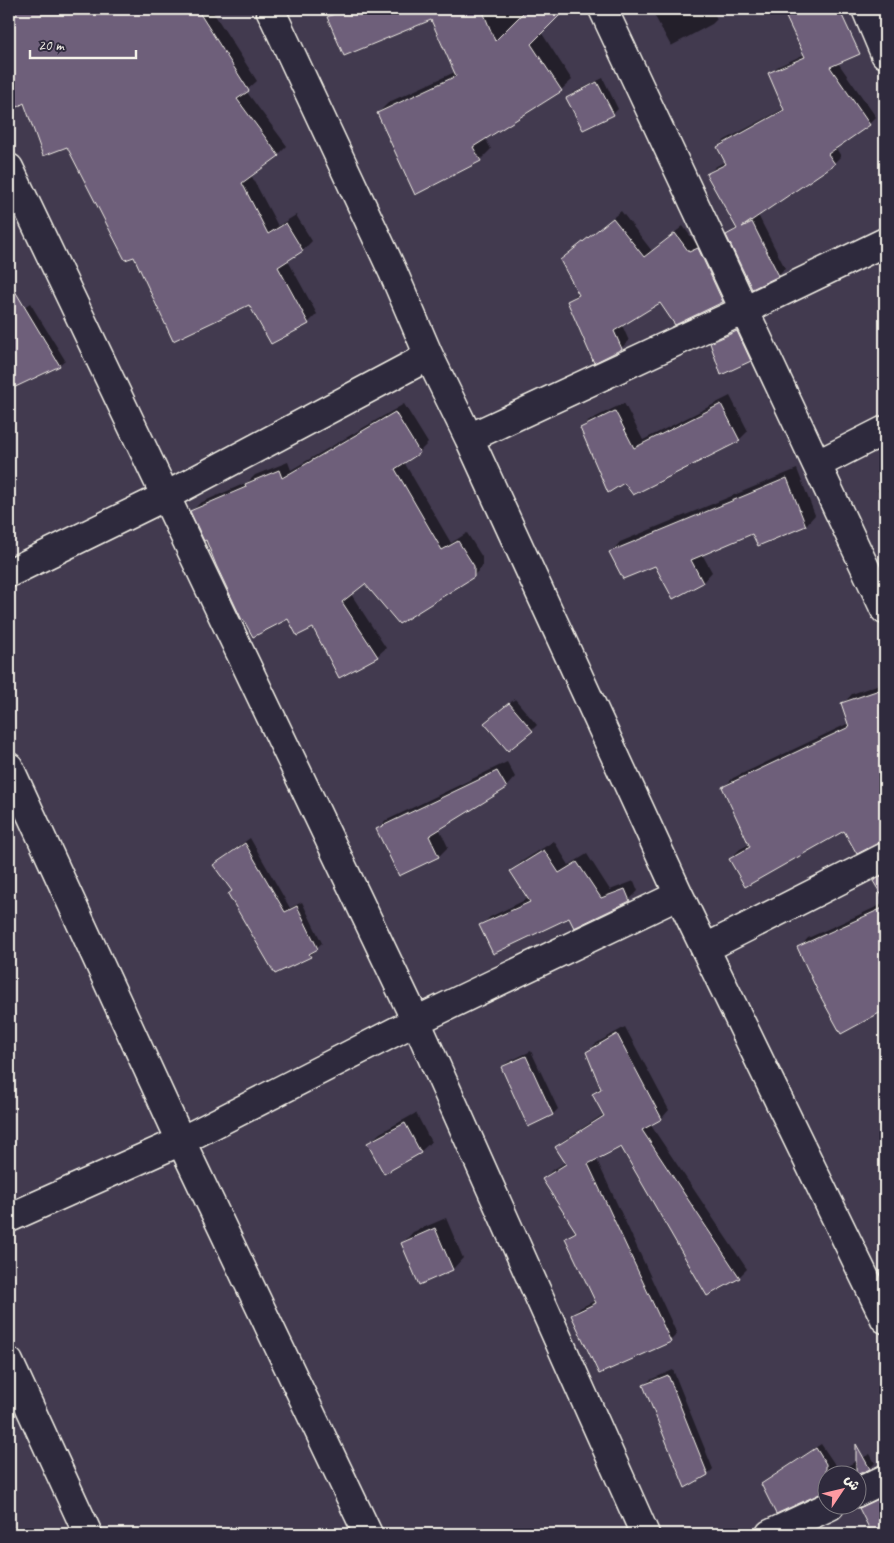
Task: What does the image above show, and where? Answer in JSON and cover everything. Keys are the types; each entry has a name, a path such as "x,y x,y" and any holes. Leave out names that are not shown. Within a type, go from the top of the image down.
{"street":[{"path":"270,9 680,895 885,1320"},
{"path":"603,9 885,610"},
{"path":"866,9 885,54"},
{"path":"9,168 416,1021 645,1534"},
{"path":"469,438 885,242"},
{"path":"9,573 166,496 429,356"},
{"path":"818,464 885,430"},
{"path":"9,767 181,1141 368,1534"},
{"path":"706,948 885,857"},
{"path":"9,1218 181,1141 416,1021 680,895"},
{"path":"9,1362 88,1534"},
{"path":"866,1488 885,1479"},
{"path":"770,1534 816,1513"}],"building":[{"path":"9,9 197,9 249,91 237,99 279,156 242,183 268,234 286,223 303,251 278,267 309,324 271,344 249,305 173,341 134,257 125,260 67,147 43,156 24,103 9,112"},
{"path":"347,9 482,9 495,41 527,9 566,9 531,44 562,91 473,147 481,161 415,195 377,113 456,76 431,20 344,56 327,17"},
{"path":"782,9 839,9 860,54 830,67 870,125 828,154 835,164 742,227 752,222 779,276 752,289 726,235 737,229 706,174 726,164 717,147 784,110 768,73 805,57"},
{"path":"597,82 614,115 583,130 566,98"},
{"path":"613,218 644,257 675,233 689,252 698,248 723,302 675,325 660,303 614,331 622,349 594,363 567,301 579,295 560,260"},
{"path":"9,281 60,366 9,390"},
{"path":"737,331 751,361 721,375 710,343"},
{"path":"721,404 740,441 633,495 624,483 608,493 580,428 615,411 634,448"},
{"path":"395,412 420,453 395,469 442,550 458,541 474,566 474,577 399,624 365,584 342,602 378,657 339,678 313,628 297,636 288,619 253,637 242,620 206,540 204,541 190,511 246,487 245,484 279,470 282,478"},
{"path":"787,478 806,526 758,546 752,534 691,560 703,583 673,599 655,566 623,579 609,552"},
{"path":"885,688 885,841 857,854 844,831 745,887 729,859 750,847 722,787 849,727 841,703"},
{"path":"509,703 533,731 508,751 484,723"},
{"path":"497,771 507,788 429,836 439,857 399,876 376,829"},
{"path":"245,843 285,912 297,906 318,949 309,954 311,957 275,974 228,894 232,891 213,865"},
{"path":"544,850 559,873 577,862 601,898 625,889 630,901 574,928 569,918 493,954 479,925 530,902 510,871"},
{"path":"885,874 885,901 873,881"},
{"path":"885,907 885,1010 841,1034 818,992 797,947"},
{"path":"617,1034 662,1119 642,1130 740,1278 707,1296 621,1147 588,1164 671,1342 599,1374 571,1315 596,1303 565,1238 576,1232 542,1179 566,1164 555,1147 604,1116 592,1094 601,1089 586,1052"},
{"path":"526,1056 553,1115 528,1127 501,1067"},
{"path":"405,1123 421,1153 384,1174 367,1143"},
{"path":"435,1228 453,1270 419,1285 401,1243"},
{"path":"668,1375 708,1475 685,1488 643,1385"},
{"path":"856,1444 870,1469 866,1471 866,1466 856,1466"},
{"path":"816,1448 826,1464 826,1466 816,1466 816,1496 776,1514 761,1484"},
{"path":"885,1496 885,1534 872,1534 863,1516 866,1516 866,1505"}]}
